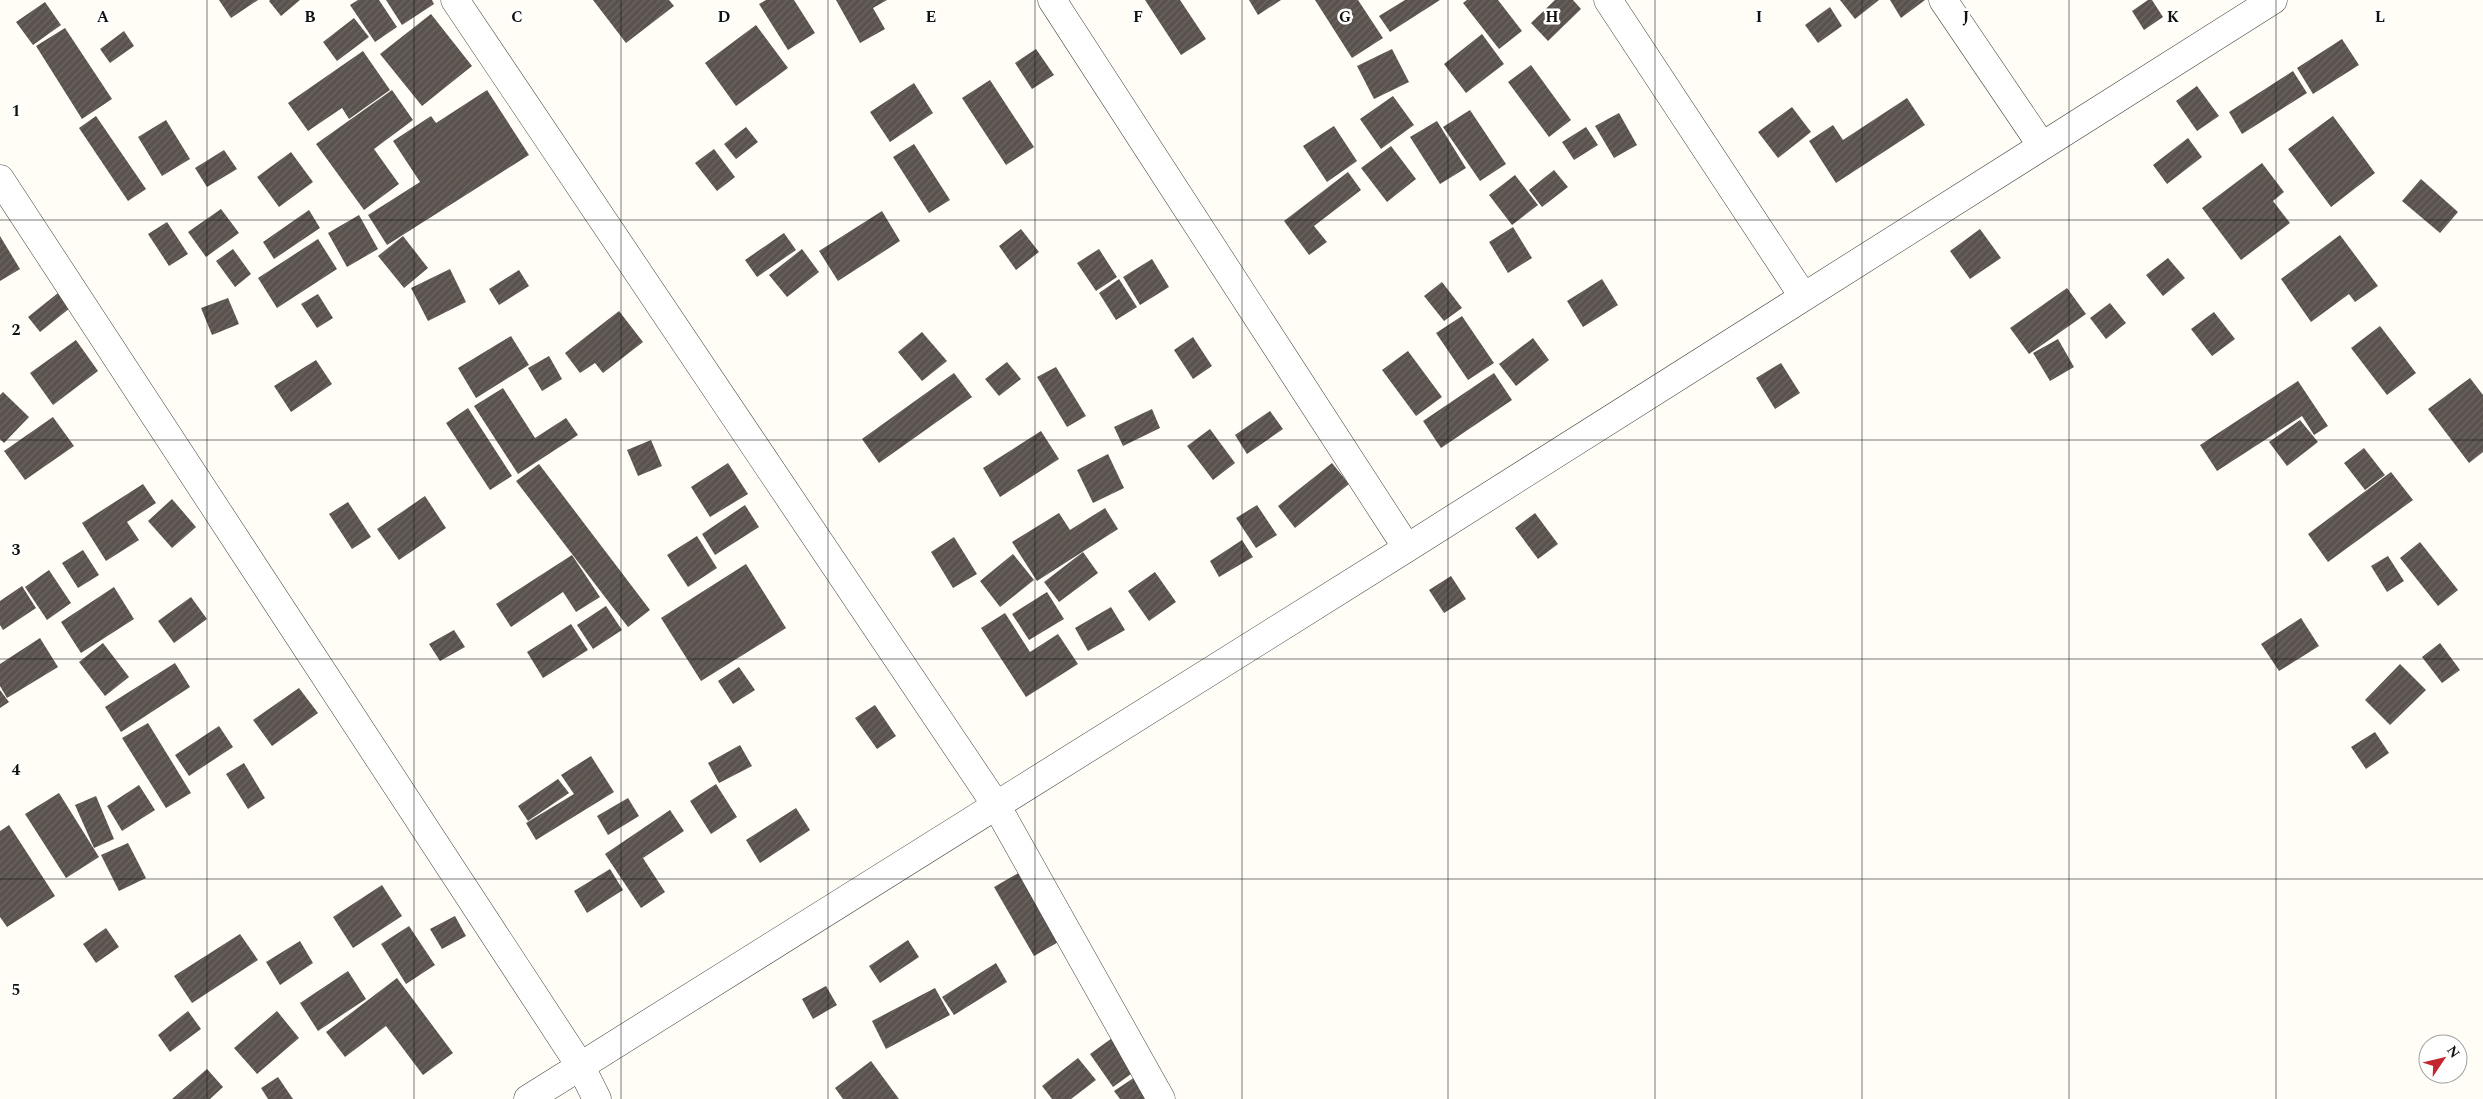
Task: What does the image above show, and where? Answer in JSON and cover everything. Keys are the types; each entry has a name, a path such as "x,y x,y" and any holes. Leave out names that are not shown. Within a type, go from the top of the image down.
{"street":[{"path":"455,0 996,804 1162,1099"},
{"path":"1052,0 1407,548"},
{"path":"1608,0 1803,296"},
{"path":"1943,0 2042,146"},
{"path":"528,1099 1407,548 2273,0"},
{"path":"0,179 580,1067 597,1099"}],"building":[{"path":"219,0 258,0 231,18"},
{"path":"270,0 300,0 281,16"},
{"path":"358,0 379,0 397,27 375,42 350,5"},
{"path":"386,0 432,0 434,4 402,25"},
{"path":"593,0 669,0 674,6 626,43"},
{"path":"766,0 794,0 815,33 788,50 759,4"},
{"path":"836,0 887,0 873,8 885,29 860,43"},
{"path":"1145,0 1180,0 1206,39 1181,55"},
{"path":"1249,0 1281,0 1258,15"},
{"path":"1315,0 1358,0 1383,38 1352,58"},
{"path":"1405,0 1440,0 1390,32 1379,16"},
{"path":"1467,0 1498,0 1522,31 1499,49 1463,3"},
{"path":"1555,0 1573,0 1581,9 1548,41 1531,23"},
{"path":"1840,0 1879,0 1855,19"},
{"path":"1890,0 1925,0 1901,18"},
{"path":"2148,0 2152,0 2163,17 2144,30 2132,11"},
{"path":"45,2 61,25 33,45 16,22"},
{"path":"1830,7 1842,26 1818,43 1805,25"},
{"path":"431,14 472,66 422,106 380,54"},
{"path":"354,18 369,37 337,61 323,42"},
{"path":"756,25 788,68 736,106 705,63"},
{"path":"65,28 112,99 82,119 36,46"},
{"path":"124,31 134,46 110,63 100,49"},
{"path":"1482,34 1504,64 1466,93 1444,64"},
{"path":"2342,39 2359,65 2313,94 2297,68"},
{"path":"1036,49 1054,75 1032,89 1015,63"},
{"path":"1392,49 1409,82 1374,99 1357,66"},
{"path":"363,51 390,90 349,119 342,108 308,131 288,103"},
{"path":"1531,65 1571,120 1549,137 1508,82"},
{"path":"2293,71 2307,93 2242,134 2229,112"},
{"path":"990,80 1034,147 1006,165 962,98"},
{"path":"914,83 933,113 890,142 870,112"},
{"path":"2197,86 2219,116 2197,131 2176,101"},
{"path":"392,90 413,120 374,149 399,184 364,210 316,144"},
{"path":"487,90 529,155 387,245 368,215 420,182 393,141 431,116 436,123"},
{"path":"1393,96 1414,125 1381,149 1360,119"},
{"path":"1907,98 1925,125 1836,183 1809,141 1833,125 1843,140"},
{"path":"1792,107 1811,132 1778,158 1758,132"},
{"path":"1470,110 1506,164 1480,181 1443,127"},
{"path":"1619,113 1637,145 1614,158 1595,126"},
{"path":"96,116 146,189 128,201 79,128"},
{"path":"2333,116 2375,173 2331,207 2288,149"},
{"path":"166,120 190,159 162,176 138,137"},
{"path":"1437,121 1466,168 1440,184 1410,137"},
{"path":"1334,126 1357,161 1327,182 1303,146"},
{"path":"746,127 758,142 736,159 724,144"},
{"path":"1586,127 1598,145 1574,160 1562,142"},
{"path":"2188,138 2202,157 2167,184 2153,165"},
{"path":"914,144 950,200 929,213 893,157"},
{"path":"1391,146 1416,179 1387,202 1361,168"},
{"path":"714,149 735,177 717,191 695,163"},
{"path":"224,150 237,169 207,187 195,168"},
{"path":"291,152 313,182 279,207 257,177"},
{"path":"2262,163 2284,192 2273,201 2290,223 2241,260 2202,208"},
{"path":"1554,170 1568,187 1542,207 1529,190"},
{"path":"1348,172 1361,190 1314,226 1327,242 1309,255 1284,221"},
{"path":"1515,175 1538,205 1512,225 1489,195"},
{"path":"2421,179 2458,212 2440,233 2402,201"},
{"path":"221,209 239,233 206,257 188,232"},
{"path":"309,210 320,228 274,259 263,242"},
{"path":"882,211 900,241 838,281 819,251"},
{"path":"359,215 378,249 347,267 328,233"},
{"path":"167,222 188,254 169,266 148,234"},
{"path":"1513,227 1532,258 1508,273 1489,242"},
{"path":"1021,229 1039,252 1016,270 999,246"},
{"path":"1980,229 2001,258 1970,279 1950,251"},
{"path":"784,233 796,250 757,277 745,260"},
{"path":"2340,235 2378,286 2355,302 2349,294 2311,322 2281,279"},
{"path":"0,236 20,269 0,281"},
{"path":"403,236 428,268 404,288 378,256"},
{"path":"318,239 337,269 277,308 258,278"},
{"path":"233,249 251,274 235,287 216,261"},
{"path":"802,249 819,272 787,297 769,275"},
{"path":"1099,249 1117,277 1096,291 1077,263"},
{"path":"2168,258 2185,278 2163,296 2146,275"},
{"path":"1152,259 1169,287 1140,305 1123,277"},
{"path":"450,269 466,302 428,321 411,288"},
{"path":"519,270 529,286 499,305 489,289"},
{"path":"1119,279 1137,307 1116,320 1099,293"},
{"path":"1602,279 1618,305 1583,327 1567,301"},
{"path":"1442,282 1462,308 1444,321 1424,296"},
{"path":"2067,288 2086,314 2029,354 2010,328"},
{"path":"63,289 75,304 40,332 28,317"},
{"path":"318,294 333,318 317,328 301,304"},
{"path":"228,298 239,324 212,335 201,308"},
{"path":"2110,303 2126,323 2106,339 2090,318"},
{"path":"619,311 643,342 603,373 595,363 580,373 565,353"},
{"path":"2214,312 2235,339 2212,356 2191,329"},
{"path":"1462,316 1494,363 1468,380 1436,333"},
{"path":"2380,326 2416,373 2387,395 2351,348"},
{"path":"922,332 947,361 922,381 898,352"},
{"path":"511,336 529,365 476,398 458,368"},
{"path":"1193,337 1212,366 1193,379 1174,350"},
{"path":"1533,338 1549,360 1516,386 1499,364"},
{"path":"2058,339 2074,367 2050,381 2033,353"},
{"path":"76,340 98,371 53,405 30,373"},
{"path":"1408,351 1442,397 1416,416 1382,370"},
{"path":"549,356 562,379 542,391 528,368"},
{"path":"316,360 332,384 291,412 274,386"},
{"path":"1007,362 1021,379 999,396 985,379"},
{"path":"1781,363 1800,393 1775,409 1756,378"},
{"path":"1056,367 1086,416 1067,427 1037,377"},
{"path":"954,373 972,397 879,463 862,439"},
{"path":"1494,373 1512,400 1441,448 1423,421"},
{"path":"2470,378 2483,395 2483,452 2469,463 2428,409"},
{"path":"2298,381 2328,426 2314,435 2302,416 2217,471 2200,445"},
{"path":"503,388 535,438 566,418 578,435 518,474 474,406"},
{"path":"3,392 29,417 4,443 0,439 0,395"},
{"path":"468,408 512,476 490,490 446,423"},
{"path":"1152,409 1160,428 1123,446 1114,427"},
{"path":"1270,411 1283,429 1247,454 1235,435"},
{"path":"53,417 74,446 25,480 4,451"},
{"path":"2300,420 2318,442 2287,466 2269,442"},
{"path":"1210,429 1235,463 1213,480 1187,446"},
{"path":"1041,431 1059,459 1000,497 983,468"},
{"path":"651,440 662,466 638,476 627,450"},
{"path":"2364,448 2385,475 2365,490 2344,463"},
{"path":"1108,454 1124,488 1093,503 1077,470"},
{"path":"728,463 748,494 710,517 691,487"},
{"path":"1332,463 1349,484 1295,528 1278,506"},
{"path":"539,464 650,610 628,627 516,481"},
{"path":"2391,472 2413,500 2328,562 2308,534"},
{"path":"143,484 156,503 127,522 139,540 106,561 82,523"},
{"path":"425,496 446,528 399,560 377,529"},
{"path":"172,499 196,527 172,548 148,521"},
{"path":"348,502 371,537 352,549 329,514"},
{"path":"745,505 759,527 715,555 702,534"},
{"path":"1257,505 1277,535 1256,548 1236,518"},
{"path":"1105,508 1118,529 1037,581 1012,542 1059,513 1070,530"},
{"path":"1535,513 1558,544 1538,559 1515,528"},
{"path":"697,536 717,568 688,587 667,555"},
{"path":"954,537 977,574 953,588 931,552"},
{"path":"1242,540 1253,557 1219,577 1210,561"},
{"path":"2420,542 2458,590 2438,606 2400,558"},
{"path":"83,550 99,575 78,588 62,563"},
{"path":"1083,552 1098,573 1059,602 1044,582"},
{"path":"1013,554 1034,580 1000,607 980,581"},
{"path":"572,555 600,597 576,612 563,592 511,627 496,604"},
{"path":"2388,556 2404,581 2387,592 2371,566"},
{"path":"746,564 786,628 701,681 661,618"},
{"path":"49,570 71,603 47,620 25,587"},
{"path":"1155,572 1176,602 1149,621 1128,591"},
{"path":"1451,576 1466,599 1444,613 1429,590"},
{"path":"22,586 36,608 3,630 0,625 0,601"},
{"path":"114,587 134,619 81,653 61,622"},
{"path":"1047,592 1064,619 1029,640 1012,614"},
{"path":"191,597 207,619 174,643 158,621"},
{"path":"606,606 622,630 593,649 577,625"},
{"path":"1111,607 1125,630 1088,651 1075,628"},
{"path":"1005,613 1030,652 1058,634 1078,664 1026,697 981,628"},
{"path":"2301,618 2319,646 2279,671 2261,644"},
{"path":"571,624 588,650 543,678 527,652"},
{"path":"454,630 465,647 440,661 429,644"},
{"path":"40,638 58,667 7,698 0,686 0,664"},
{"path":"103,643 129,677 105,696 79,662"},
{"path":"2440,643 2460,670 2442,683 2422,657"},
{"path":"175,663 190,687 121,732 105,707"},
{"path":"2400,664 2426,690 2390,725 2365,700"},
{"path":"739,667 755,690 733,704 718,681"},
{"path":"299,688 318,713 272,746 253,720"},
{"path":"0,690 9,702 0,708"},
{"path":"875,705 896,736 877,749 855,718"},
{"path":"148,723 191,793 166,808 122,738"},
{"path":"219,726 233,747 189,776 175,755"},
{"path":"2375,732 2389,753 2366,769 2351,747"},
{"path":"740,745 752,766 719,783 708,763"},
{"path":"591,756 614,792 536,840 526,823 574,794 561,775"},
{"path":"244,763 265,798 248,809 226,774"},
{"path":"558,779 569,793 528,821 518,806"},
{"path":"716,784 737,817 711,834 690,801"},
{"path":"139,785 155,810 122,831 107,806"},
{"path":"59,793 99,857 66,878 25,814"},
{"path":"96,796 114,839 94,848 75,805"},
{"path":"628,798 639,816 608,835 597,816"},
{"path":"796,808 810,830 760,863 746,840"},
{"path":"670,810 684,831 643,858 665,892 641,908 605,854"},
{"path":"9,825 55,896 7,927 0,917 0,831"},
{"path":"128,843 146,878 119,891 101,855"},
{"path":"1027,868 1067,937 1034,956 994,887"},
{"path":"610,869 623,890 587,913 574,891"},
{"path":"382,885 402,916 353,948 333,917"},
{"path":"455,916 466,936 442,949 430,929"},
{"path":"409,926 435,965 406,984 381,944"},
{"path":"106,928 119,947 96,963 83,944"},
{"path":"240,934 258,960 192,1003 174,976"},
{"path":"908,940 919,957 880,983 869,966"},
{"path":"300,941 313,963 280,985 266,962"},
{"path":"996,963 1007,982 954,1015 942,997"},
{"path":"348,971 366,999 318,1031 300,1003"},
{"path":"397,978 453,1053 423,1075 386,1026 345,1057 326,1032"},
{"path":"826,986 837,1005 813,1019 802,999"},
{"path":"935,988 950,1015 886,1049 872,1021"},
{"path":"188,1011 201,1029 170,1052 158,1035"},
{"path":"277,1011 299,1038 257,1074 234,1048"},
{"path":"1115,1036 1138,1069 1113,1087 1090,1054"},
{"path":"1078,1058 1096,1080 1071,1099 1052,1099 1042,1086"},
{"path":"871,1061 899,1099 843,1099 835,1088"},
{"path":"207,1069 223,1087 210,1099 172,1099"},
{"path":"1138,1075 1154,1099 1120,1099 1114,1091"},
{"path":"278,1077 293,1099 268,1099 261,1088"}]}
